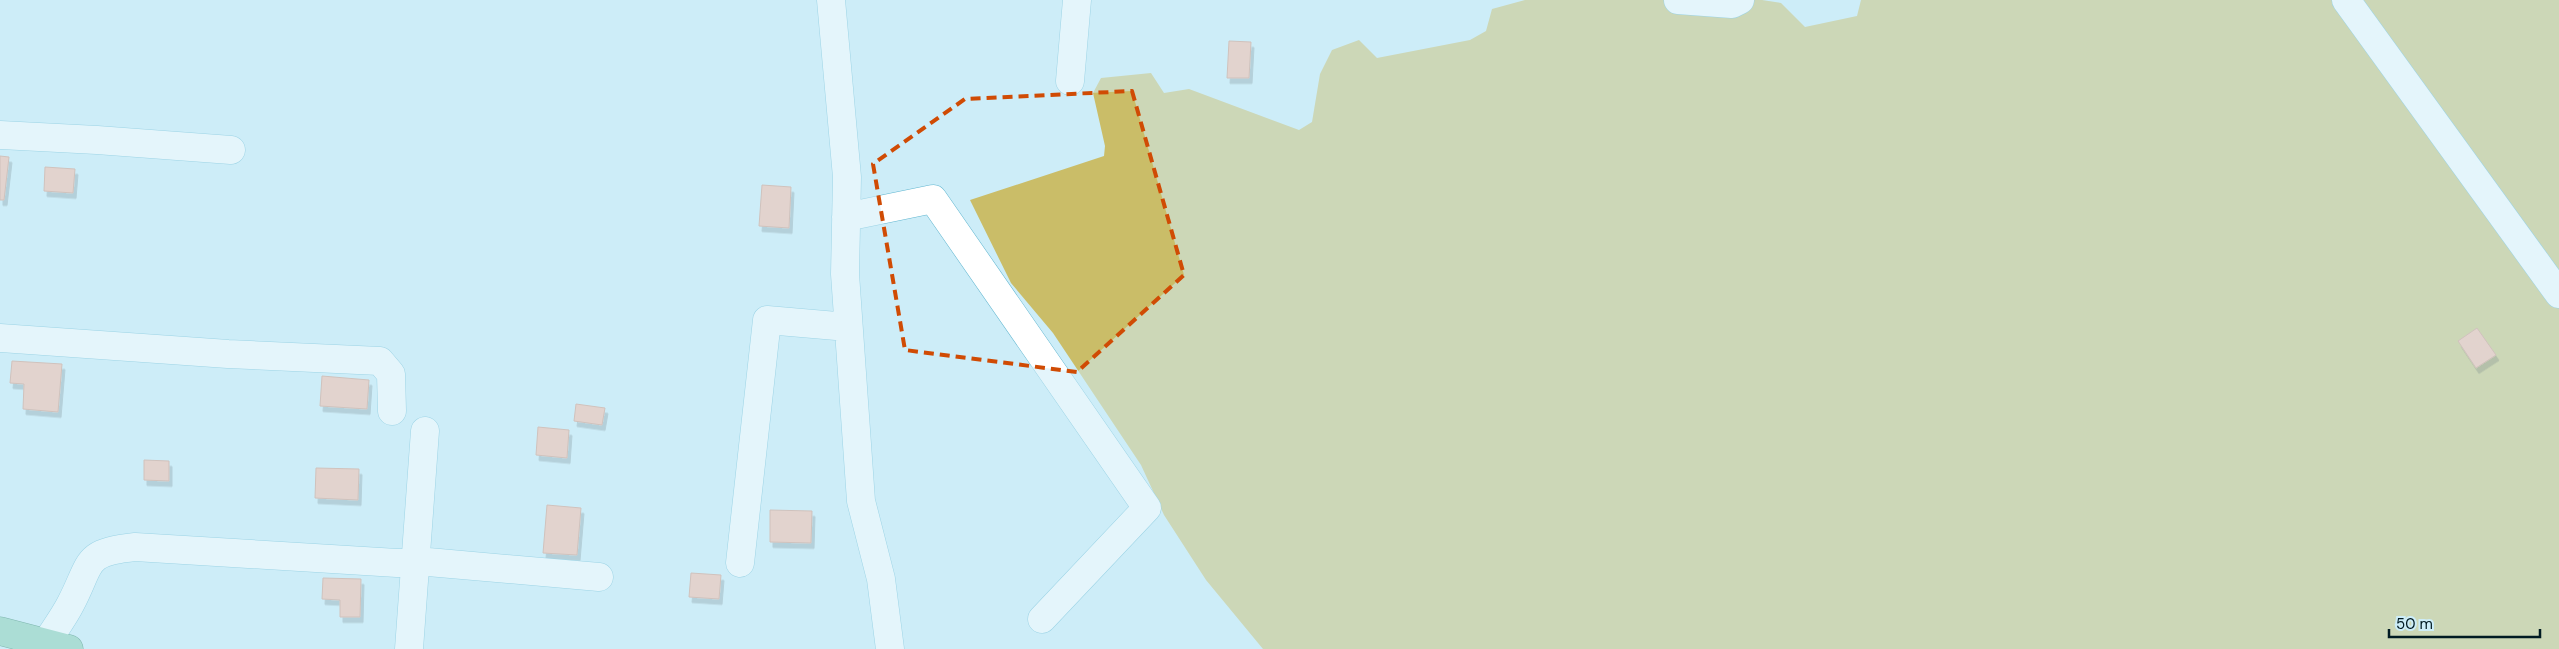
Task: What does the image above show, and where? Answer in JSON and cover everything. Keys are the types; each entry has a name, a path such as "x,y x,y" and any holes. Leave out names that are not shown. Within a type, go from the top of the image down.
{"main road":[{"path":"0,631 57,646"}],"street":[{"path":"831,0 847,177 848,327 861,501 884,593 890,649"},
{"path":"1070,81 1077,0"},
{"path":"1678,0 1732,4 1740,0"},
{"path":"2346,0 2559,294"},
{"path":"0,135 230,150"},
{"path":"846,218 932,199 1147,508 1042,620"},
{"path":"740,563 767,320 848,327"},
{"path":"0,338 228,354 380,361 391,374 392,411"},
{"path":"409,649 425,431"},
{"path":"57,646 85,568 91,560 108,551 135,548 415,562 599,577"}],"highlighted area":[{"path":"1132,91 1184,275 1077,372 905,350 873,164 965,99"}],"shaded area":[{"path":"1525,0 1762,0 1781,3 1805,27 1857,16 1861,0 2559,0 2559,649 1263,649 1206,580 1164,515 1141,465 1053,333 1011,283 970,200 1104,156 1105,146 1093,93 1101,78 1151,73 1164,93 1189,89 1299,130 1312,122 1320,74 1332,50 1359,40 1377,58 1470,40 1486,31 1492,9"}],"building":[{"path":"1229,41 1251,42 1249,78 1227,78"},
{"path":"0,156 9,157 4,200 0,200"},
{"path":"45,167 75,169 73,193 44,191"},
{"path":"762,185 791,187 789,228 759,226"},
{"path":"2477,328 2496,355 2476,368 2458,341"},
{"path":"12,361 62,364 58,412 23,409 24,384 10,383"},
{"path":"322,376 369,380 367,409 320,406"},
{"path":"576,404 605,408 602,425 574,421"},
{"path":"538,427 569,430 567,458 536,455"},
{"path":"144,460 169,461 169,481 144,480"},
{"path":"316,468 359,469 358,500 315,498"},
{"path":"547,505 581,508 577,555 543,553"},
{"path":"770,510 812,511 811,543 770,542"},
{"path":"691,573 721,575 719,599 689,597"},
{"path":"323,578 361,579 360,617 340,617 340,600 322,599"}]}
